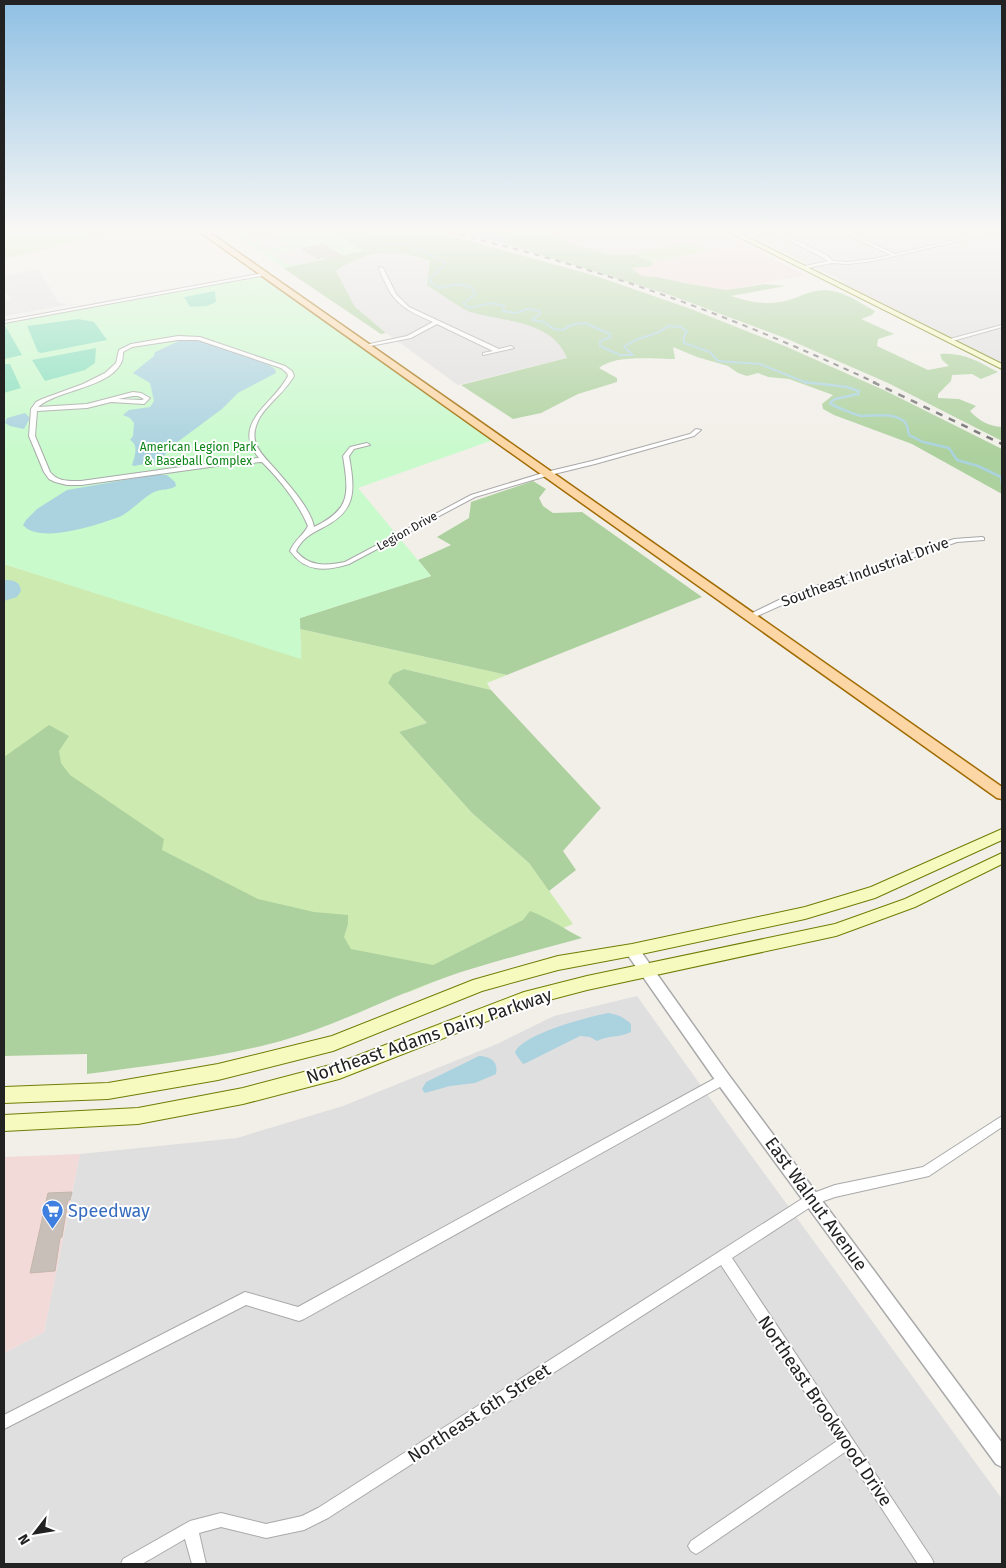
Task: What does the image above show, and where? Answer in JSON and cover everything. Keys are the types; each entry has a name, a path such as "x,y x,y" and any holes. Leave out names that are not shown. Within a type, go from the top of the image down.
{"main road":[{"path":"309,305 1002,794"},
{"path":"879,305 1002,366"},
{"name":"Northeast Adams Dairy Parkway","path":"4,1095 108,1091 218,1072 333,1043 478,985 558,963 632,950 805,913 875,892 1002,834"},
{"name":"Northeast Adams Dairy Parkway","path":"4,1123 138,1116 243,1096 339,1071 524,999 586,983 647,972 836,930 910,903 1002,858"}],"street":[{"path":"4,322 98,305"},
{"path":"403,305 412,312 498,350"},
{"path":"384,342 430,320"},
{"path":"367,346 408,337 436,323"},
{"path":"950,340 1002,326"},
{"path":"263,460 222,463 82,483 58,482 47,475 32,436 34,409 44,401 85,386 108,373 120,363 121,351 124,349 170,339 198,338 284,367 290,372 291,376 261,412 255,423 252,435 253,444 263,460 305,513 311,526 308,532"},
{"path":"485,354 511,348"},
{"path":"34,409 74,407 113,400 133,394 139,394 147,398 144,402 113,400"},
{"path":"548,473 692,435 698,430"},
{"path":"308,532 327,524 343,511 350,493 346,456 352,448 366,445"},
{"name":"Legion Drive","path":"308,532 294,543 293,551 298,559 306,564 322,567 335,566 347,563 456,504 548,473"},
{"name":"Southeast Industrial Drive","path":"750,616 790,598 956,540 982,539"},
{"name":"East Walnut Avenue","path":"632,950 723,1079 1002,1458"},
{"path":"4,1422 245,1298 299,1314 723,1079"},
{"name":"Northeast 6th Street","path":"128,1564 190,1528 221,1520 266,1531 304,1523 323,1513 812,1199 835,1190 925,1172 1002,1121"},
{"name":"Northeast Brookwood Drive","path":"723,1256 927,1564"},
{"path":"696,1546 846,1444"},
{"path":"190,1528 199,1564"}],"shaded area":[{"path":"4,305 65,305 4,316"},
{"path":"354,305 465,305 543,330 561,345 567,358 458,385 386,333"},
{"path":"884,305 1002,305 1002,363"},
{"path":"637,996 1002,1499 1002,1564 4,1564 4,1353 44,1332 80,1154 237,1138 343,1106 497,1044 554,1016"},
{"path":"80,1154 44,1332 4,1353 4,1157"}],"green space":[{"name":"American Legion Park & Baseball Complex","path":"96,305 300,305 493,440 358,488 431,576 300,618 301,659 4,564 4,322"},
{"path":"189,305 209,305 207,306 190,307"},
{"path":"338,305 354,305 386,333 381,334"},
{"path":"458,305 680,305 787,347 886,391 1002,449 1002,494 912,444 834,415 823,409 822,404 833,395 789,379 768,377 758,373 747,376 738,373 728,366 697,357 673,347 675,359 635,358 606,364 599,368 617,378 617,382 578,394 541,413 513,419 461,385 567,358 560,346 539,329 526,324 466,310"},
{"path":"697,305 865,305 875,311 872,315 861,319 894,334 878,339 877,346 928,370 949,366 942,360 940,354 956,354 970,358 998,372 981,379 972,374 952,375 951,381 938,394 938,398 959,399 976,406 970,411 977,418 989,424 1002,427 1002,441 888,383 785,338"},
{"path":"78,319 94,322 107,340 38,352 27,326"},
{"path":"4,327 6,327 22,355 4,359"},
{"path":"96,348 95,363 85,370 45,381 32,360"},
{"path":"4,364 10,364 21,388 4,393"},
{"path":"533,481 546,489 539,498 543,506 553,513 582,512 702,597 507,675 300,629 300,618 431,576 418,560 451,545 437,537 469,518 471,502"},
{"path":"4,564 301,658 300,629 507,675 487,683 491,690 404,669 389,683 427,723 399,732 472,813 529,863 573,924 407,993 4,810"},
{"path":"404,669 491,690 601,808 563,851 576,870 549,891 529,863 472,813 399,732 427,723 388,683 393,674"},
{"path":"49,725 69,736 59,751 61,763 70,775 164,839 162,850 258,899 314,912 348,915 348,924 344,937 351,949 433,965 523,920 530,911 582,938 461,972 302,1034 233,1052 87,1074 87,1054 4,1056 4,757"}],"water":[{"path":"181,340 204,341 269,365 275,369 276,373 238,393 222,409 172,446 160,461 134,466 132,465 135,445 130,440 133,436 134,423 130,418 123,415 129,410 150,407 154,401 150,383 133,373 154,356 155,352"},
{"path":"25,413 30,418 24,429 5,423 7,418"},
{"path":"153,475 167,475 175,482 176,486 154,492 119,517 84,528 55,533 31,531 23,525 37,509 67,490"},
{"path":"4,580 18,583 21,591 17,597 4,601"},
{"path":"609,1013 621,1017 631,1024 631,1032 597,1041 590,1037 580,1036 523,1064 515,1053 519,1046 541,1033 572,1022"},
{"path":"479,1056 493,1060 497,1070 496,1074 475,1083 450,1086 425,1093 422,1089 426,1082"}],"building":[{"name":"Speedway","path":"72,1192 70,1200 68,1200 55,1271 30,1273 48,1193"}],"waterway":[{"path":"466,305 469,308 481,305"},
{"path":"500,305 504,306 503,311 515,313 528,309 540,311 541,313 532,320 544,322 554,329 562,330 574,324 585,323 610,334 611,337 600,341 600,346 620,355 633,355 624,347 635,340 657,333 668,326 681,327 687,332 684,336 684,343 710,352 718,361 760,364 805,382"},
{"path":"805,382 847,387 859,391 858,394 835,399 830,403 860,416 889,415 899,418 906,424 909,435 923,442 949,448 957,460 978,466 1001,477 1002,484"}],"railway":[{"path":"692,305 876,383"},
{"path":"873,382 1002,444"}],"place":[{"name":"Speedway","path":"52,1230"}]}
